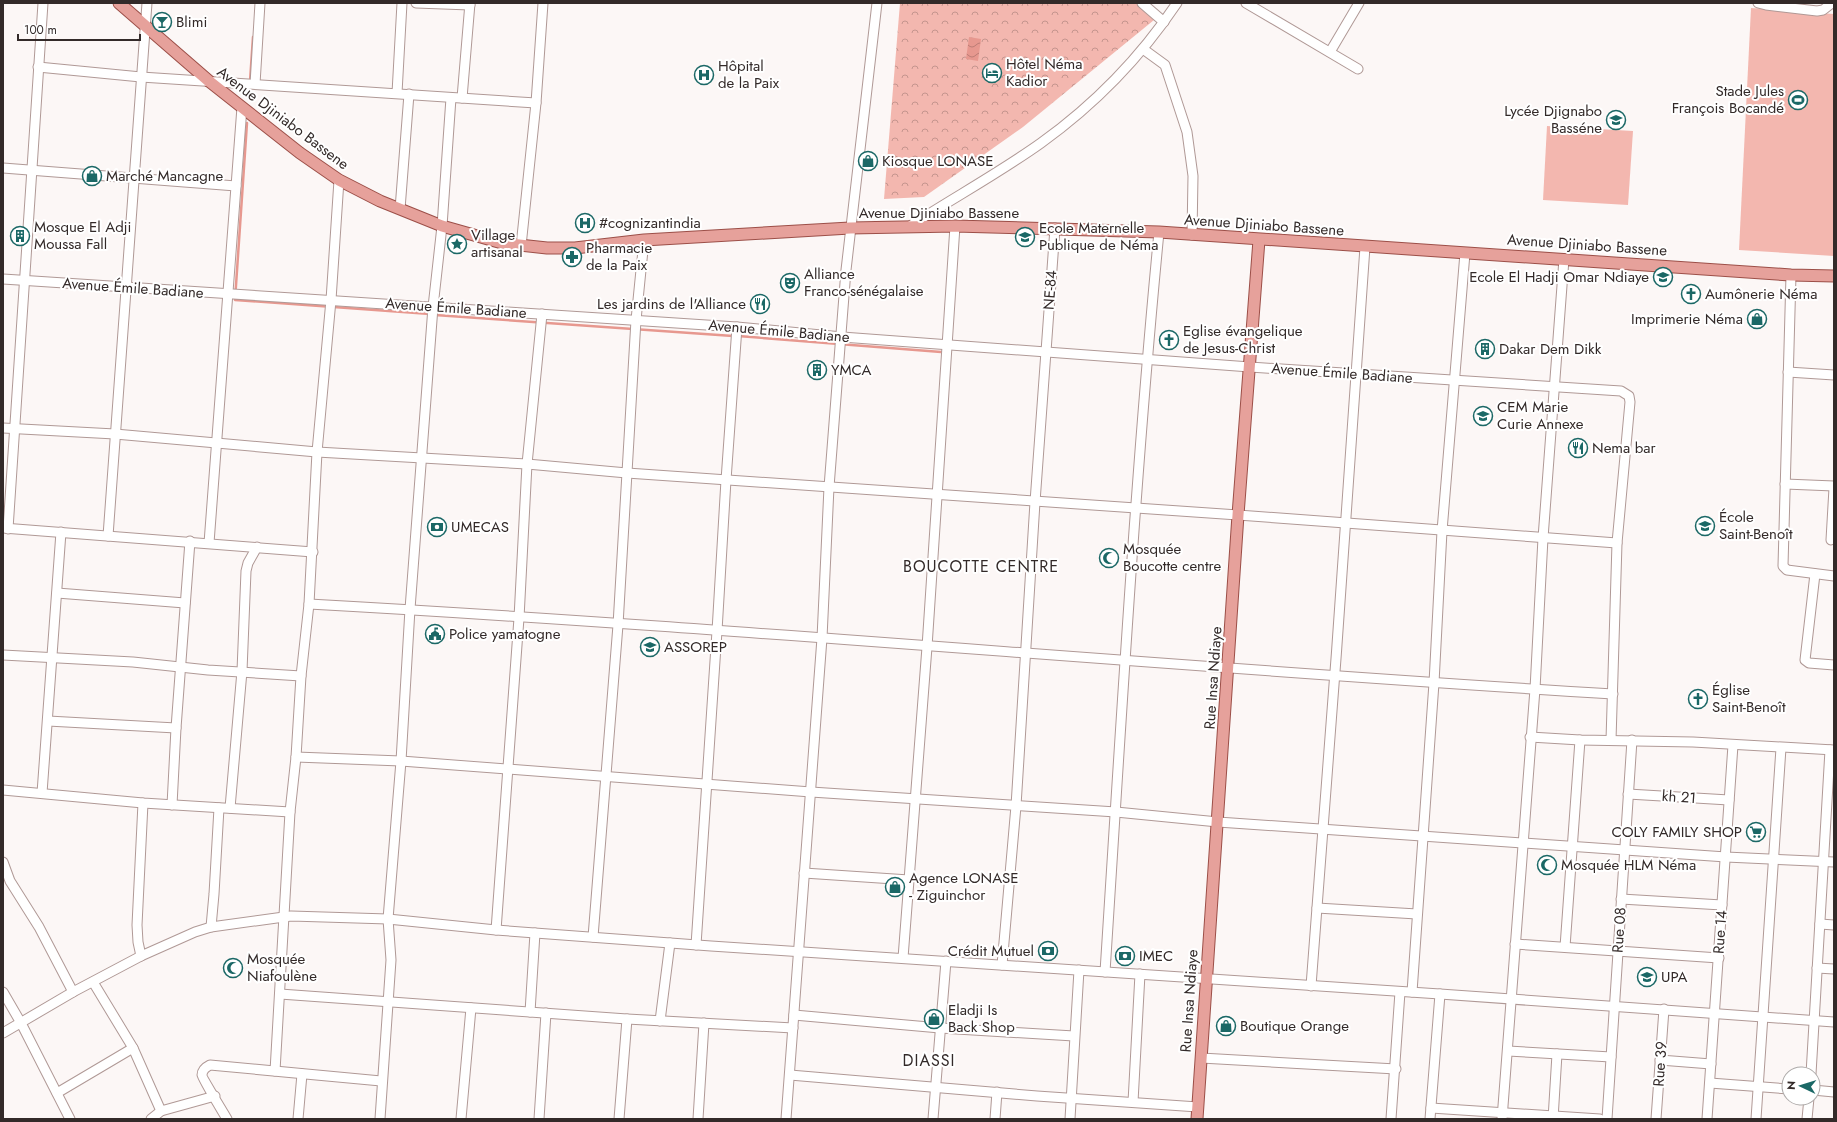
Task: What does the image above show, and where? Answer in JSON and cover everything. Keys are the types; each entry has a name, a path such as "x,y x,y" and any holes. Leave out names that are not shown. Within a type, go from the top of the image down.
{"main road":[{"name":"Avenue Djiniabo Bassene","path":"119,3 210,82 300,153 339,180 400,209 442,226 487,240 521,246 575,248 644,240 850,228 910,226 1055,228 1158,232 1791,275 1834,276"},
{"name":"Rue Insa Ndiaye","path":"1197,1119 1229,668 1238,515 1259,240"}],"street":[{"path":"43,3 30,170 14,428 5,528 313,552"},
{"path":"108,536 135,179 144,24 147,3"},
{"path":"256,84 260,3"},
{"path":"397,93 402,3"},
{"path":"416,3 470,4 462,98"},
{"path":"521,246 536,103 543,3"},
{"path":"786,1119 811,792 822,638 830,487 850,228 877,3"},
{"path":"1142,3 1164,22"},
{"path":"910,226 1041,143 1088,106 1111,84 1143,49 1177,3"},
{"path":"1246,3 1358,69"},
{"path":"1330,52 1359,3"},
{"path":"1758,3 1817,10 1823,10 1832,3"},
{"path":"1143,49 1165,65 1186,132 1193,176 1192,235"},
{"path":"38,68 210,82 536,103"},
{"path":"400,209 409,94"},
{"path":"380,1119 391,960 388,919 401,761 410,610 433,308 442,226 451,98"},
{"path":"210,543 227,294 242,107"},
{"path":"3,168 236,186"},
{"path":"275,1071 290,812 296,757 301,676 309,604 313,552 317,452 332,300 339,180"},
{"path":"903,958 927,646 955,226"},
{"name":"NE-84","path":"1002,965 1016,806 1035,502 1055,228"},
{"path":"1105,972 1116,812 1124,659 1146,359 1158,232"},
{"path":"593,937 607,776 618,624 636,320 644,240"},
{"path":"1311,986 1336,677 1345,523 1365,246"},
{"path":"1412,992 1416,914 1434,683 1442,531 1465,253"},
{"path":"1503,1116 1522,842 1535,689 1543,538 1564,259"},
{"path":"1791,275 1783,566 1787,570 1834,576"},
{"name":"Avenue Émile Badiane","path":"3,279 636,320 737,327 842,337 1250,367 1357,373 1555,388 1621,391 1629,396 1630,402 1617,543"},
{"path":"496,930 519,618 527,464 542,314"},
{"path":"696,945 737,327"},
{"path":"1788,372 1834,375"},
{"path":"3,428 115,434 317,452 527,464 626,473 1238,515 1617,543 1614,694 1611,740"},
{"path":"1785,484 1834,487 1831,540"},
{"path":"42,793 61,532"},
{"path":"172,805 176,728 182,666 190,542"},
{"path":"230,808 242,671 246,571 248,563 257,547"},
{"path":"1815,574 1805,660 1809,663 1834,665"},
{"path":"57,593 185,603"},
{"path":"309,604 822,638 1025,654 1124,659 1336,677 1614,694"},
{"path":"3,655 133,662 301,676"},
{"path":"48,721 176,728"},
{"path":"1530,737 1580,740 1632,740 1832,750 1811,1066"},
{"path":"1565,947 1571,845 1580,740"},
{"name":"Rue 08","path":"1607,1119 1632,740"},
{"name":"Rue 14","path":"1707,1119 1733,745"},
{"path":"1756,1119 1781,748"},
{"path":"296,757 401,761 508,768 811,792 1116,812 1218,822 1571,845 1726,857 1834,862"},
{"path":"3,790 143,803 290,812"},
{"name":"kh 21","path":"1628,794 1730,800"},
{"path":"141,956 137,925 143,803"},
{"path":"211,927 219,808"},
{"path":"3,862 10,881 39,927 73,992"},
{"path":"804,872 909,880"},
{"path":"1621,899 1722,905"},
{"path":"1317,908 1416,914"},
{"path":"3,1033 21,1024 73,992 141,956 195,932 211,927 284,916 388,919 496,930 696,945 1412,992 1834,1022"},
{"path":"1820,924 1834,925"},
{"path":"530,1012 535,933"},
{"path":"660,1020 670,943"},
{"path":"1516,944 1719,958"},
{"path":"933,1119 946,961"},
{"path":"1817,968 1834,969"},
{"path":"1070,1119 1074,1036 1080,970"},
{"path":"1133,1102 1140,974"},
{"path":"93,982 133,1048 161,1111"},
{"path":"3,992 58,1093 70,1119"},
{"path":"1391,1119 1396,1068 1400,992"},
{"path":"280,994 387,1003 627,1019 793,1028"},
{"path":"1430,1119 1440,994"},
{"path":"461,1119 471,1008"},
{"name":"Rue 39","path":"1656,1119 1664,1010"},
{"path":"540,1119 546,1013"},
{"path":"794,1015 940,1028 1074,1036"},
{"path":"619,1119 627,1019"},
{"path":"698,1119 704,1024"},
{"path":"58,1093 133,1048"},
{"path":"1508,1051 1611,1057"},
{"path":"1553,1118 1557,1054"},
{"path":"1201,1058 1396,1068"},
{"path":"1660,1060 1711,1064"},
{"path":"227,1119 215,1096 204,1081 202,1075 204,1070 210,1065 382,1081"},
{"path":"298,1119 302,1074"},
{"path":"790,1075 1071,1099 1198,1107"},
{"path":"1710,1084 1781,1088"},
{"path":"1821,1091 1834,1092"},
{"path":"995,1119 997,1092"},
{"path":"152,1119 161,1111 215,1096"},
{"path":"1807,1119 1808,1106"},
{"path":"1431,1108 1503,1116 1600,1119"}],"green space":[{"name":"Hôtel Néma Kadior","path":"900,3 1143,3 1154,20 1023,127 924,197 884,199"},
{"path":"1751,8 1834,14 1834,256 1739,250"},
{"path":"1547,126 1633,131 1628,205 1543,200"}],"water":[{"path":"969,37 981,39 978,61 966,59"}],"waterway":[{"path":"250,81 253,37"},
{"path":"247,123 235,300 430,314"},
{"path":"435,315 733,336"},
{"path":"738,336 941,352"}],"place":[{"name":"Blimi","path":"162,22"},
{"name":"Hôtel Néma Kadior","path":"992,73"},
{"name":"Hôpital de la Paix","path":"704,75"},
{"name":"Stade Jules François Bocandé","path":"1798,100"},
{"name":"Lycée Djignabo Basséne","path":"1616,120"},
{"name":"Kiosque LONASE","path":"868,161"},
{"name":"Marché Mancagne","path":"92,176"},
{"name":"#cognizantindia","path":"585,223"},
{"name":"Mosque El Adji Moussa Fall","path":"20,236"},
{"name":"Ecole Maternelle Publique de Néma","path":"1025,237"},
{"name":"Village artisanal","path":"457,244"},
{"name":"Pharmacie de la Paix","path":"572,257"},
{"name":"Ecole El Hadji Omar Ndiaye","path":"1663,277"},
{"name":"Alliance Franco-sénégalaise","path":"790,283"},
{"name":"Aumônerie Néma","path":"1691,294"},
{"name":"Les jardins de l'Alliance","path":"760,304"},
{"name":"Imprimerie Néma","path":"1757,319"},
{"name":"Eglise évangelique de Jesus-Christ","path":"1169,340"},
{"name":"Dakar Dem Dikk","path":"1485,349"},
{"name":"YMCA","path":"817,370"},
{"name":"CEM Marie Curie Annexe","path":"1483,416"},
{"name":"Nema bar","path":"1578,448"},
{"name":"École Saint-Benoît","path":"1705,526"},
{"name":"UMECAS","path":"437,527"},
{"name":"Mosquée Boucotte centre","path":"1109,558"},
{"name":"Police yamatogne","path":"435,634"},
{"name":"ASSOREP","path":"650,647"},
{"name":"Église Saint-Benoît","path":"1698,699"},
{"name":"COLY FAMILY SHOP","path":"1756,832"},
{"name":"Mosquée HLM Néma","path":"1547,865"},
{"name":"Agence LONASE - Ziguinchor","path":"895,887"},
{"name":"Crédit Mutuel","path":"1048,951"},
{"name":"IMEC","path":"1125,956"},
{"name":"Mosquée Niafoulène","path":"233,968"},
{"name":"UPA","path":"1647,977"},
{"name":"Eladji Is Back Shop","path":"934,1019"},
{"name":"Boutique Orange","path":"1226,1026"}],"district":[{"name":"BOUCOTTE CENTRE","path":"981,566"},
{"name":"DIASSI","path":"929,1060"}]}
